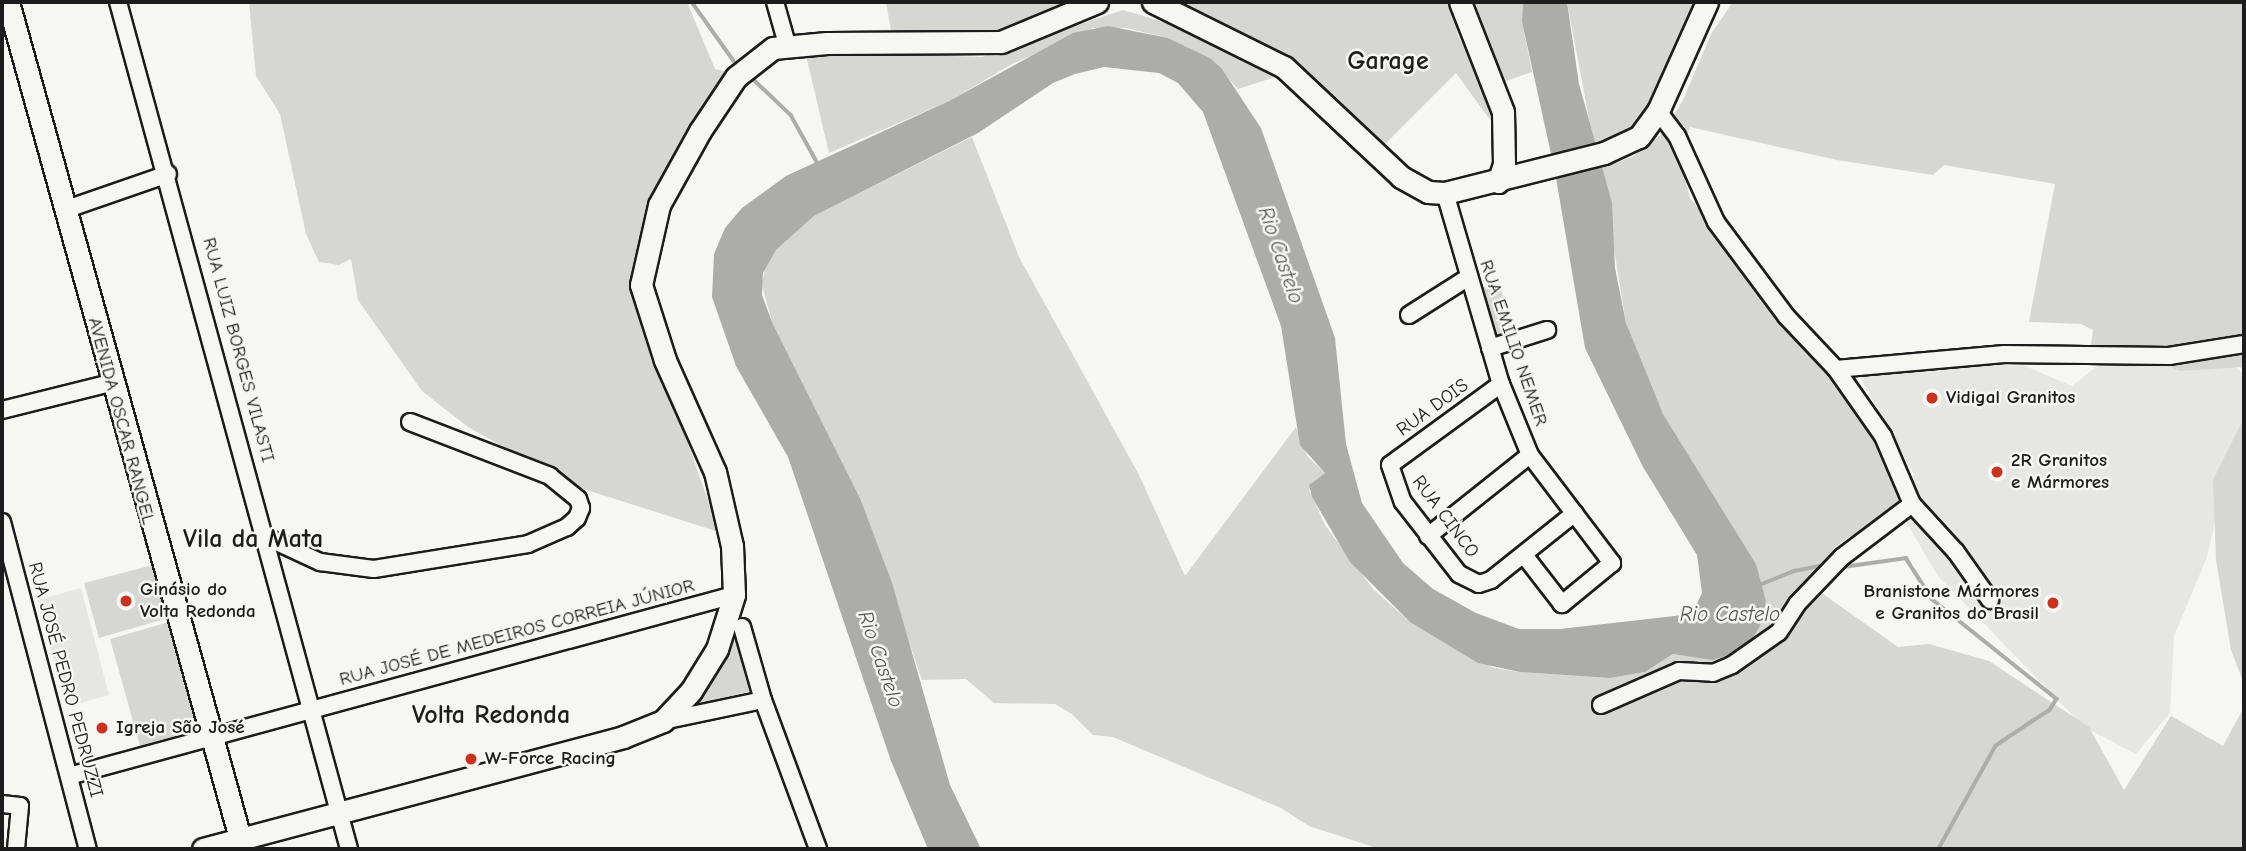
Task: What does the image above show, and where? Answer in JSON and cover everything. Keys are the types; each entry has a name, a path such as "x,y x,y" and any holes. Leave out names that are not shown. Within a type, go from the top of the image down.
{"main road":[{"path":"203,849 241,844 338,813 623,737 663,721 691,691 717,649 734,595 732,546 715,472 649,318 642,285 643,264 659,205 700,131 736,77 762,55 788,44 1001,42 1097,2"},
{"path":"1153,2 1284,67 1401,177 1428,192 1445,193 1498,182 1604,153 1639,137 1658,111 1707,2"},
{"path":"1460,2 1503,112 1504,163 1498,182"},
{"name":"AVENIDA OSCAR RANGEL","path":"8,15 65,210 110,383 241,844"}],"street":[{"name":"RUA LUIZ BORGES VILASTI","path":"118,2 168,174 266,537 310,712 349,849"},
{"path":"775,2 788,44"},
{"path":"1658,111 1677,136 1716,222 1786,316 1836,369 1883,436 1912,504 1956,552 1990,600"},
{"path":"65,210 168,174"},
{"name":"RUA EMILIO NEMER","path":"1445,193 1467,278 1501,384 1530,455 1612,563 1562,604 1524,555"},
{"path":"1409,315 1467,278"},
{"path":"1490,348 1547,330"},
{"path":"1836,369 2004,354 2169,356 2244,344"},
{"path":"2,410 110,383"},
{"name":"RUA DOIS","path":"1390,465 1501,384"},
{"path":"266,537 320,562 374,569 528,544 567,527 576,518 581,508 578,499 550,475 410,422"},
{"path":"1428,536 1530,455"},
{"name":"RUA CINCO","path":"1390,465 1403,502 1459,574 1479,584 1491,580 1524,555"},
{"path":"1601,705 1679,671 1713,673 1732,665 1779,632 1797,604 1842,557 1912,504"},
{"path":"1524,555 1575,513"},
{"name":"RUA JOSÉ PEDRO PEDRUZZI","path":"2,522 88,849"},
{"name":"RUA JOSÉ DE MEDEIROS CORREIA JÚNIOR","path":"69,776 734,595"},
{"path":"742,627 763,699 818,849"},
{"path":"663,721 763,699"},
{"path":"2,804 20,806 16,849"}],"shaded area":[{"path":"249,2 687,2 715,69 731,73 645,222 635,268 663,372 719,532 574,486 468,427 422,391 358,300 351,259 339,265 319,262 306,234 280,114 256,76"},
{"path":"886,2 1078,2 996,34 892,36"},
{"path":"1167,2 1451,2 1458,36 1479,70 1493,108 1493,124 1456,73 1378,151 1344,112"},
{"path":"1473,2 1523,2 1522,22 1532,72 1500,83 1478,27"},
{"path":"1567,2 1708,2 1669,82 1624,139 1594,145"},
{"path":"1733,2 2244,2 2244,371 2242,367 2179,371 2153,358 2089,361 2093,330 2081,324 2029,322 2055,184 1944,165 1933,175 1837,160 1690,127 1680,158 1690,198 1761,291 1863,402 1915,517 1849,537 1834,548 1816,589 1898,647 1929,644 1989,661 2089,727 2124,790 2171,716 2223,746 2244,707 2244,849 1380,849 1309,826 1281,808 1113,737 1093,735 1072,714 1055,704 994,703 966,679 922,680 860,498 772,322 762,285 766,264 776,250 814,216 972,137 1019,257 1139,475 1185,576 1296,427 1307,456 1325,473 1311,483 1309,490 1325,525 1373,589 1410,622 1494,668 1520,672 1610,678 1645,672 1673,654 1692,656 1756,564 1663,414 1638,361 1626,323 1601,168 1632,157 1663,133 1683,100 1711,34"},
{"path":"1123,10 1170,24 1275,77 1238,89 1210,58 1168,38 1126,28 1093,28 1012,64 949,101 829,153 805,51 982,57"},
{"path":"1499,282 1514,333 1496,339 1480,288"},
{"name":"Branistone Mármores e Granitos do Brasil","path":"2230,361 2244,375 2244,422 2225,477 2207,557 2174,636 2170,713 2136,754 2084,727 1938,576 1892,498 1914,475 1859,375 2018,363 2072,386 2101,363"},
{"path":"2244,418 2244,684 2231,650 2216,560 2213,480"},
{"name":"Ginásio do Volta Redonda","path":"153,565 168,618 99,638 84,583"},
{"path":"81,588 109,695 66,707 38,600"},
{"path":"169,622 200,729 140,746 110,639"},
{"path":"735,625 751,691 690,706"}],"water":[{"name":"Rio Castelo","path":"1523,2 1567,2 1579,84 1612,203 1615,268 1626,323 1663,414 1756,564 1766,601 1760,626 1752,639 1737,652 1713,660 1673,654 1645,672 1610,678 1520,672 1478,663 1410,622 1350,562 1312,497 1309,485 1325,473 1300,445 1281,326 1203,112 1178,83 1159,73 1104,67 1075,74 1053,83 978,133 814,216 776,250 763,273 762,295 772,322 860,498 892,583 950,785 981,849 928,849 891,761 788,457 736,366 712,297 714,254 725,228 742,208 786,176 949,101 1073,33 1108,26 1168,38 1210,58 1222,69 1261,128 1335,338 1346,444 1362,503 1403,563 1433,589 1476,613 1519,629 1560,629 1692,614 1702,593 1697,555 1643,467 1585,348 1555,172 1522,22"}],"waterway":[{"path":"692,2 734,61"},
{"path":"750,76 791,115 817,162"},
{"path":"1843,567 1906,558 1932,599 2057,699 2050,710 1996,746 1939,849"},
{"path":"1762,584 1794,571 1825,565"}],"place":[{"name":"Vidigal Granitos","path":"1932,398"},
{"name":"2R Granitos e Mármores","path":"1997,472"},
{"name":"Ginásio do Volta Redonda","path":"126,601"},
{"name":"Branistone Mármores e Granitos do Brasil","path":"2053,603"},
{"name":"Igreja São José","path":"102,728"},
{"name":"W-Force Racing","path":"471,759"}],"district":[{"name":"Garage","path":"1388,62"},
{"name":"Vila da Mata","path":"253,540"},
{"name":"Volta Redonda","path":"491,716"}]}
